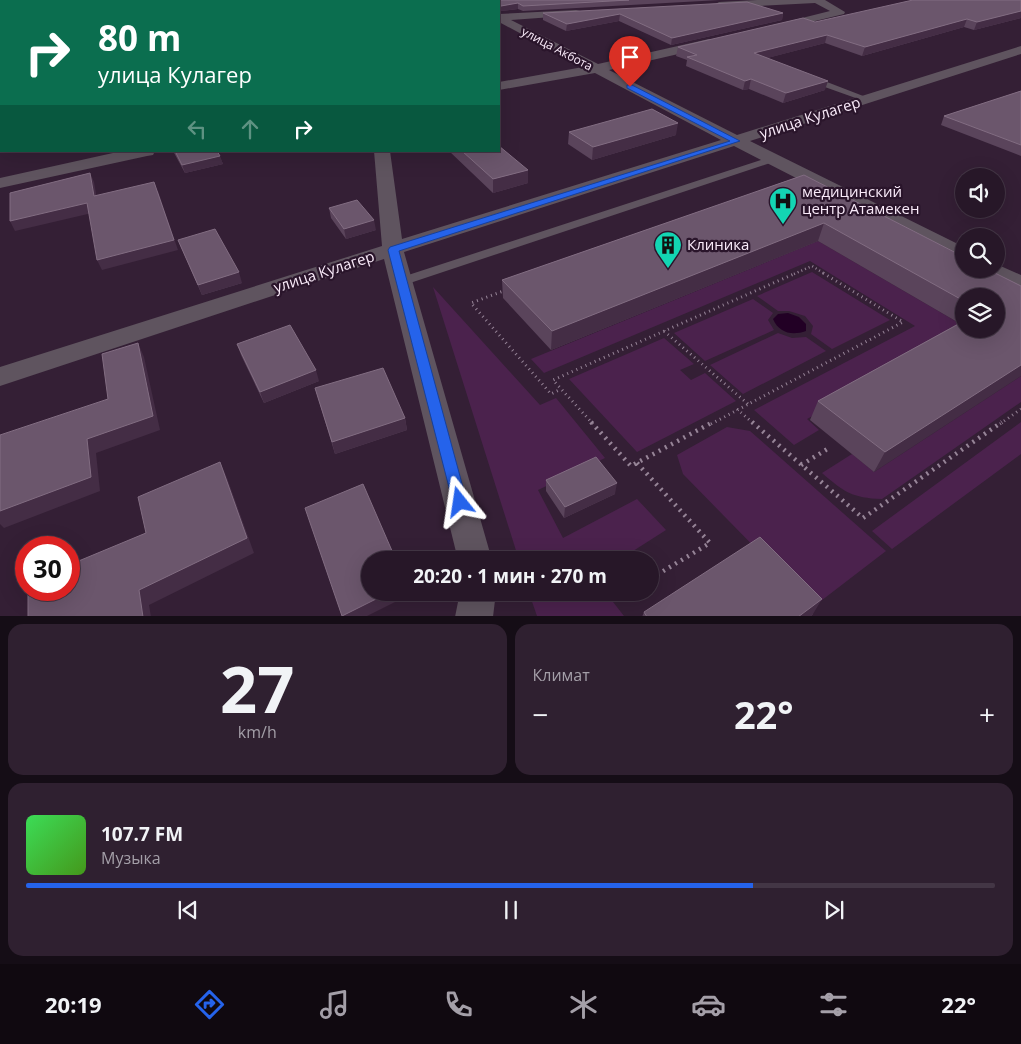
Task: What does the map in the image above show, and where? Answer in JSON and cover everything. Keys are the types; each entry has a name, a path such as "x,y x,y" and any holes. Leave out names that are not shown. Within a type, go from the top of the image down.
{"street":[{"path":"707,6 818,0 840,12 767,29"},
{"path":"500,18 588,12"},
{"name":"улица Акбота","path":"500,19 594,69 955,250"},
{"path":"500,86 594,69 719,40"},
{"name":"улица Кулагер","path":"0,377 1021,50"},
{"path":"0,183 141,152"},
{"path":"382,152 393,250 400,282 473,551"},
{"path":"1005,276 1021,284"},
{"path":"474,616 476,601"}],"lane":[{"path":"802,75 867,99"},
{"path":"400,282 773,159"}],"path":[{"path":"812,266 903,322 631,466 561,389 553,380 812,266"},
{"path":"508,290 471,303 551,394 561,389"},
{"path":"664,331 748,404"},
{"path":"738,409 863,518 1021,409"},
{"path":"801,465 829,448"},
{"path":"637,463 710,542 659,573"}],"shaded area":[{"path":"818,241 955,321 955,338 807,419 819,430 794,445 754,410 915,326 810,261 544,373 531,359"},
{"path":"812,272 890,320 832,349 811,334 813,326 805,316 789,311 778,311 757,296"},
{"path":"433,287 540,405 556,398 605,458 538,490 563,538 637,499 666,530 633,551 516,551"},
{"path":"753,299 773,313 768,320 774,330 705,361 674,333"},
{"path":"788,313 799,317 806,324 806,331 786,332 776,324 773,319 778,314"},
{"path":"778,333 792,338 806,337 826,351 743,394 710,365"},
{"path":"664,338 694,364 680,370 691,380 705,373 736,401 637,452 569,379"},
{"path":"1021,376 1021,402 882,499 849,493 822,473 852,454 874,472"},
{"path":"1021,422 1021,454 892,549 872,531"},
{"path":"727,427 750,431 886,551 813,607 683,474 677,455"},
{"path":"532,601 612,601 624,616 537,616"}],"building":[{"path":"500,0 629,0 523,6 518,3 501,6"},
{"path":"913,0 1021,0 1021,11 977,22 967,19 865,47 827,35 754,53 828,81 786,93 751,79 745,81 687,57 697,55 678,47 803,18 815,22"},
{"path":"747,2 783,13 672,38 620,14 567,24 543,13"},
{"path":"1021,91 1021,145 944,116"},
{"path":"652,109 678,123 593,147 569,132"},
{"path":"500,147 528,170 493,179 463,152 500,152"},
{"path":"176,152 218,152 220,156 182,165"},
{"path":"90,173 94,196 154,182 174,240 97,260 87,203 10,221 10,193"},
{"path":"804,175 955,252 955,278 1005,278 1021,286 1021,365 885,452 818,401 955,326 955,338 1005,338 1005,288 955,288 955,296 824,223 552,331 502,280"},
{"path":"357,200 374,220 344,229 329,208"},
{"path":"215,229 239,272 198,285 178,240"},
{"path":"290,325 316,370 260,392 237,344"},
{"path":"138,343 153,416 87,439 91,477 0,511 0,435 108,399 102,354"},
{"path":"383,368 405,418 332,442 315,388"},
{"path":"596,457 617,483 565,507 546,480"},
{"path":"220,462 247,538 139,590 143,616 28,616 28,601 80,601 80,560 146,533 138,497"},
{"path":"363,484 392,551 361,551 361,601 372,601 342,616 305,508"},
{"path":"760,537 822,599 799,616 646,616 644,612"}],"place":[{"name":"медицинский центр Атамекен","path":"783,225"},
{"name":"Клиника","path":"668,269"}],"route":[{"path":"460,502 393,250 736,141 630,87"}]}
